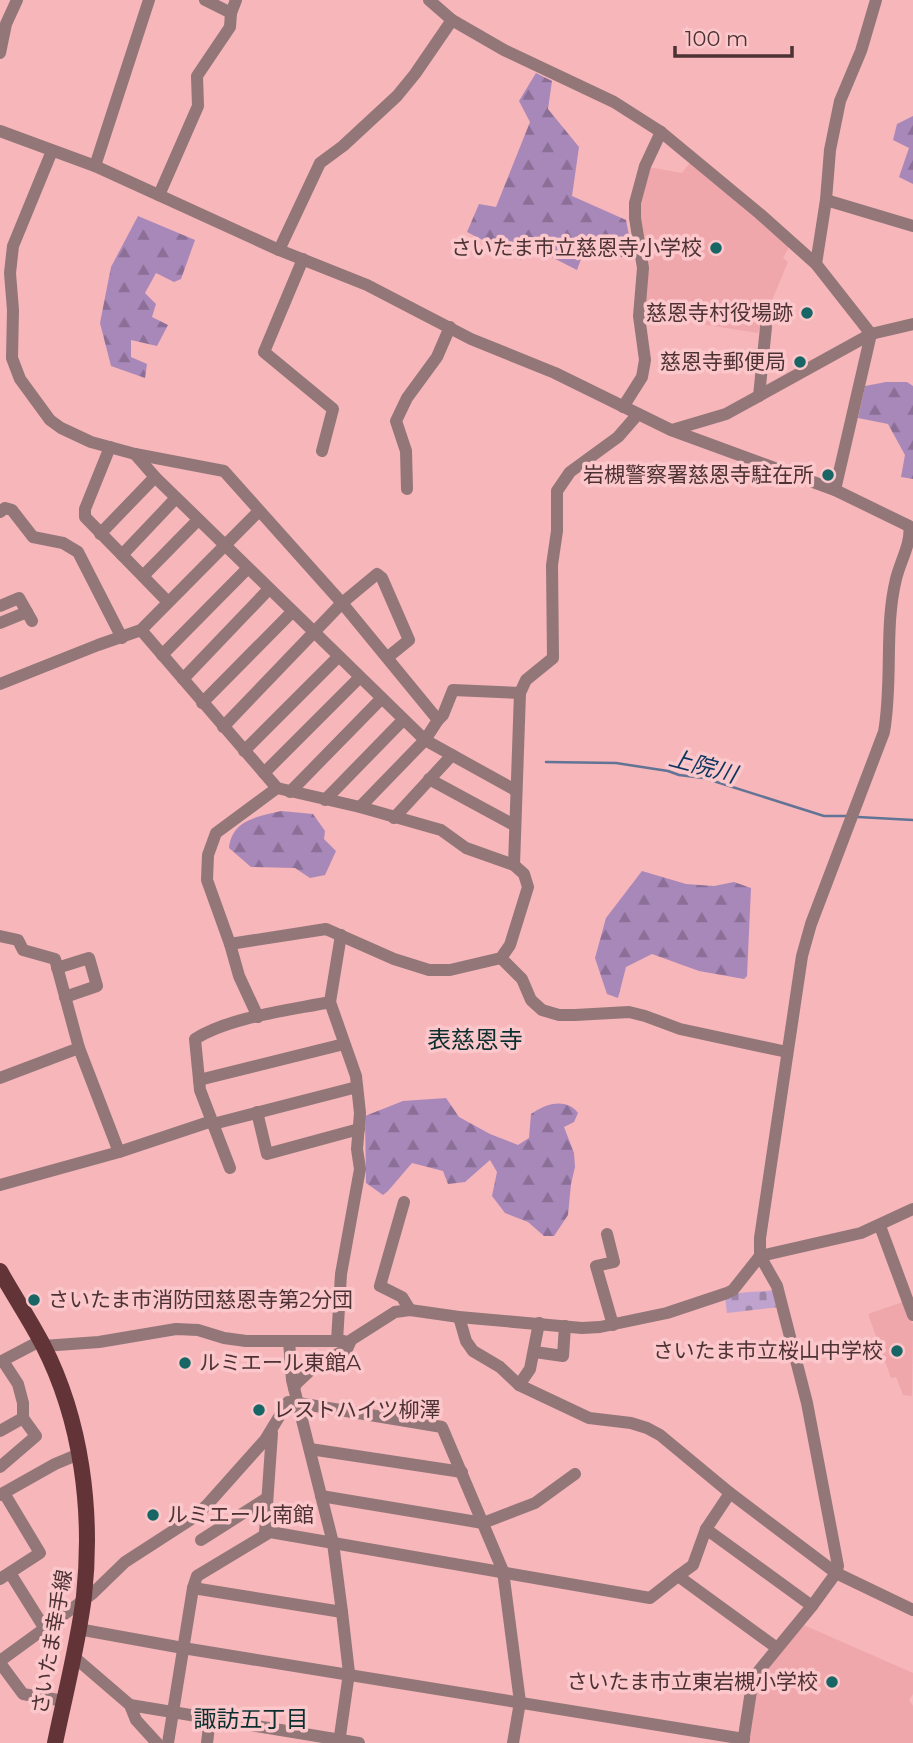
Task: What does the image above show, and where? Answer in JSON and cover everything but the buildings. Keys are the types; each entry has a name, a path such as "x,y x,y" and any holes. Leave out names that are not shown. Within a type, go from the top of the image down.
{"main road":[{"name":"さいたま幸手線","path":"0,1271 42,1343 64,1399 79,1454 87,1514 84,1599 55,1743"}],"street":[{"path":"0,53 3,23 17,0"},
{"path":"95,166 149,0"},
{"path":"159,195 198,106 197,76 230,27 234,6 205,0"},
{"path":"816,264 826,200 830,150 840,101 876,0"},
{"path":"434,2 452,20 505,50 614,102 662,132 761,214 816,264 870,334"},
{"path":"279,250 320,163 343,146 397,96 452,20"},
{"path":"0,131 95,166 279,250 367,285 493,349 555,373 671,430 835,490 909,526 911,536 896,579 892,601 889,704 884,732 811,924 802,956 760,1238 760,1256 777,1286 807,1403 838,1566 836,1573 811,1606 753,1678 744,1741 78,1629"},
{"path":"623,407 642,377 645,360 639,317 643,268 635,203 645,166 662,132"},
{"path":"52,151 13,246 10,273 13,310 6,361 50,420 61,428 92,442 135,454 225,471 342,603 438,720"},
{"path":"826,200 913,226"},
{"path":"303,259 264,352 333,409 322,452"},
{"path":"671,430 726,414 870,334 913,324"},
{"path":"407,489 406,451 396,421 407,398 437,357 450,327"},
{"path":"759,396 766,327"},
{"path":"835,490 870,334"},
{"path":"514,865 520,692 526,680 553,658 552,565 557,531 557,491 570,472 618,437 638,414"},
{"path":"110,447 85,509 85,517 168,602"},
{"path":"135,454 198,520 425,740 515,790"},
{"path":"100,534 155,477"},
{"path":"122,555 176,498"},
{"path":"0,512 5,508 12,510 33,537 63,542 78,552 122,638"},
{"path":"0,684 141,631 259,511"},
{"path":"143,576 198,520"},
{"path":"162,655 248,568"},
{"path":"223,727 342,603 373,575 379,574 409,640 388,657"},
{"path":"183,679 269,589"},
{"path":"0,606 19,598 30,616 0,623"},
{"path":"202,703 292,612"},
{"path":"141,631 244,751 284,790 360,807 442,830 466,848 514,865 524,874 528,887 510,945 501,958 450,970 429,970 394,959 326,929 230,944"},
{"path":"244,751 338,657"},
{"path":"264,773 359,678"},
{"path":"360,807 425,740 443,715 453,690 520,692"},
{"path":"258,1017 239,976 207,880 208,855 216,833 284,790 381,699"},
{"path":"325,800 403,720"},
{"path":"394,818 452,755"},
{"path":"429,779 514,825"},
{"path":"337,1341 341,1274 360,1169 357,1149 360,1113 356,1076 331,1002 341,935"},
{"path":"0,936 18,940 23,950 55,959 79,1048 119,1152"},
{"path":"57,968 89,958 97,986 65,997"},
{"path":"501,958 522,979 531,1000 542,1010 567,1015 629,1012 680,1028 788,1052"},
{"path":"230,1168 200,1090 195,1039 258,1017 331,1002"},
{"path":"199,1080 344,1044"},
{"path":"0,1078 79,1048"},
{"path":"0,1185 119,1152 212,1122 357,1087"},
{"path":"257,1112 267,1154 359,1129"},
{"path":"404,1202 380,1286 402,1297 410,1310"},
{"path":"0,1466 36,1436 23,1418 21,1392 2,1362 42,1343 99,1342 176,1329 198,1330 246,1341 351,1340 395,1312 410,1310 582,1328 613,1325 667,1314 727,1293 733,1290 760,1256 861,1233 913,1209"},
{"path":"880,1226 913,1315"},
{"path":"607,1234 614,1262 596,1266 613,1325"},
{"path":"459,1317 472,1351 500,1367 519,1385 589,1418 647,1428 660,1435 730,1493 836,1573 913,1610"},
{"path":"519,1385 530,1369 540,1323"},
{"path":"535,1352 563,1356 565,1326"},
{"path":"294,1388 314,1367 347,1349 351,1340"},
{"path":"289,1341 292,1380 333,1543 342,1612 349,1673 339,1741"},
{"path":"64,1701 23,1694 0,1662 84,1599 125,1562 190,1520 258,1448 288,1402 442,1427 503,1571 520,1702 513,1743"},
{"path":"0,1431 23,1418"},
{"path":"265,1533 272,1429"},
{"path":"310,1449 462,1472"},
{"path":"45,1629 5,1576 40,1553 2,1494 55,1464 79,1454"},
{"path":"321,1496 483,1523 536,1503 575,1474"},
{"path":"168,1743 197,1576 265,1533 503,1571 650,1598 693,1566 706,1529 730,1493"},
{"path":"201,1540 267,1498"},
{"path":"706,1529 811,1606"},
{"path":"678,1576 777,1648"},
{"path":"193,1587 342,1612"},
{"path":"73,1656 130,1705 136,1720 157,1743"},
{"path":"130,1705 359,1743"},
{"path":"206,1743 210,1719"}],"shaded area":[{"name":"さいたま市立慈恩寺小学校","path":"692,160 790,245 783,258 788,262 758,333 701,324 694,311 643,312 637,218 648,167 682,173"},
{"name":"さいたま市立桜山中学校","path":"903,1302 913,1325 912,1396 903,1395 896,1377 891,1378 868,1314"},
{"name":"さいたま市立東岩槻小学校","path":"799,1623 913,1673 913,1694 909,1700 913,1706 913,1743 743,1743 750,1686"}],"green space":[{"path":"536,73 552,81 548,109 579,147 572,196 626,220 634,260 585,248 577,270 534,248 521,260 467,232 479,204 496,207 530,122 519,101"},
{"path":"913,116 913,184 899,177 909,148 893,140 897,124"},
{"path":"138,216 195,240 181,279 174,282 156,273 145,293 156,304 152,317 168,325 157,346 131,340 131,357 147,364 145,378 111,366 100,323 111,267"},
{"path":"907,382 913,386 913,479 901,477 905,455 888,424 858,418 865,386"},
{"path":"281,811 313,814 325,831 324,839 336,851 325,875 310,878 295,868 251,867 229,848 235,831 247,821"},
{"path":"642,871 686,884 714,886 734,882 751,888 747,976 744,979 699,971 652,954 626,967 618,998 607,994 595,958 606,918"},
{"path":"446,1098 459,1117 518,1145 529,1138 531,1114 537,1110 562,1104 578,1113 574,1122 564,1127 574,1153 575,1167 568,1215 554,1236 544,1236 528,1222 505,1213 492,1196 497,1172 490,1160 465,1182 448,1184 443,1171 412,1163 383,1195 366,1183 365,1116 403,1101"},
{"path":"775,1290 779,1307 727,1313 725,1297"}],"waterway":[{"name":"上院川","path":"546,762 616,763 668,771 704,778 824,816 846,816"},
{"name":"上院川","path":"858,817 913,820"}],"place":[{"name":"さいたま市立慈恩寺小学校","path":"716,248"},
{"name":"慈恩寺村役場跡","path":"807,313"},
{"name":"慈恩寺郵便局","path":"800,362"},
{"name":"岩槻警察署慈恩寺駐在所","path":"828,475"},
{"name":"さいたま市消防団慈恩寺第2分団","path":"34,1300"},
{"name":"さいたま市立桜山中学校","path":"897,1351"},
{"name":"ルミエール東館A","path":"185,1363"},
{"name":"レストハイツ柳澤","path":"259,1410"},
{"name":"ルミエール南館","path":"153,1515"},
{"name":"さいたま市立東岩槻小学校","path":"832,1682"}],"district":[{"name":"表慈恩寺","path":"475,1040"},
{"name":"諏訪五丁目","path":"251,1719"}]}
